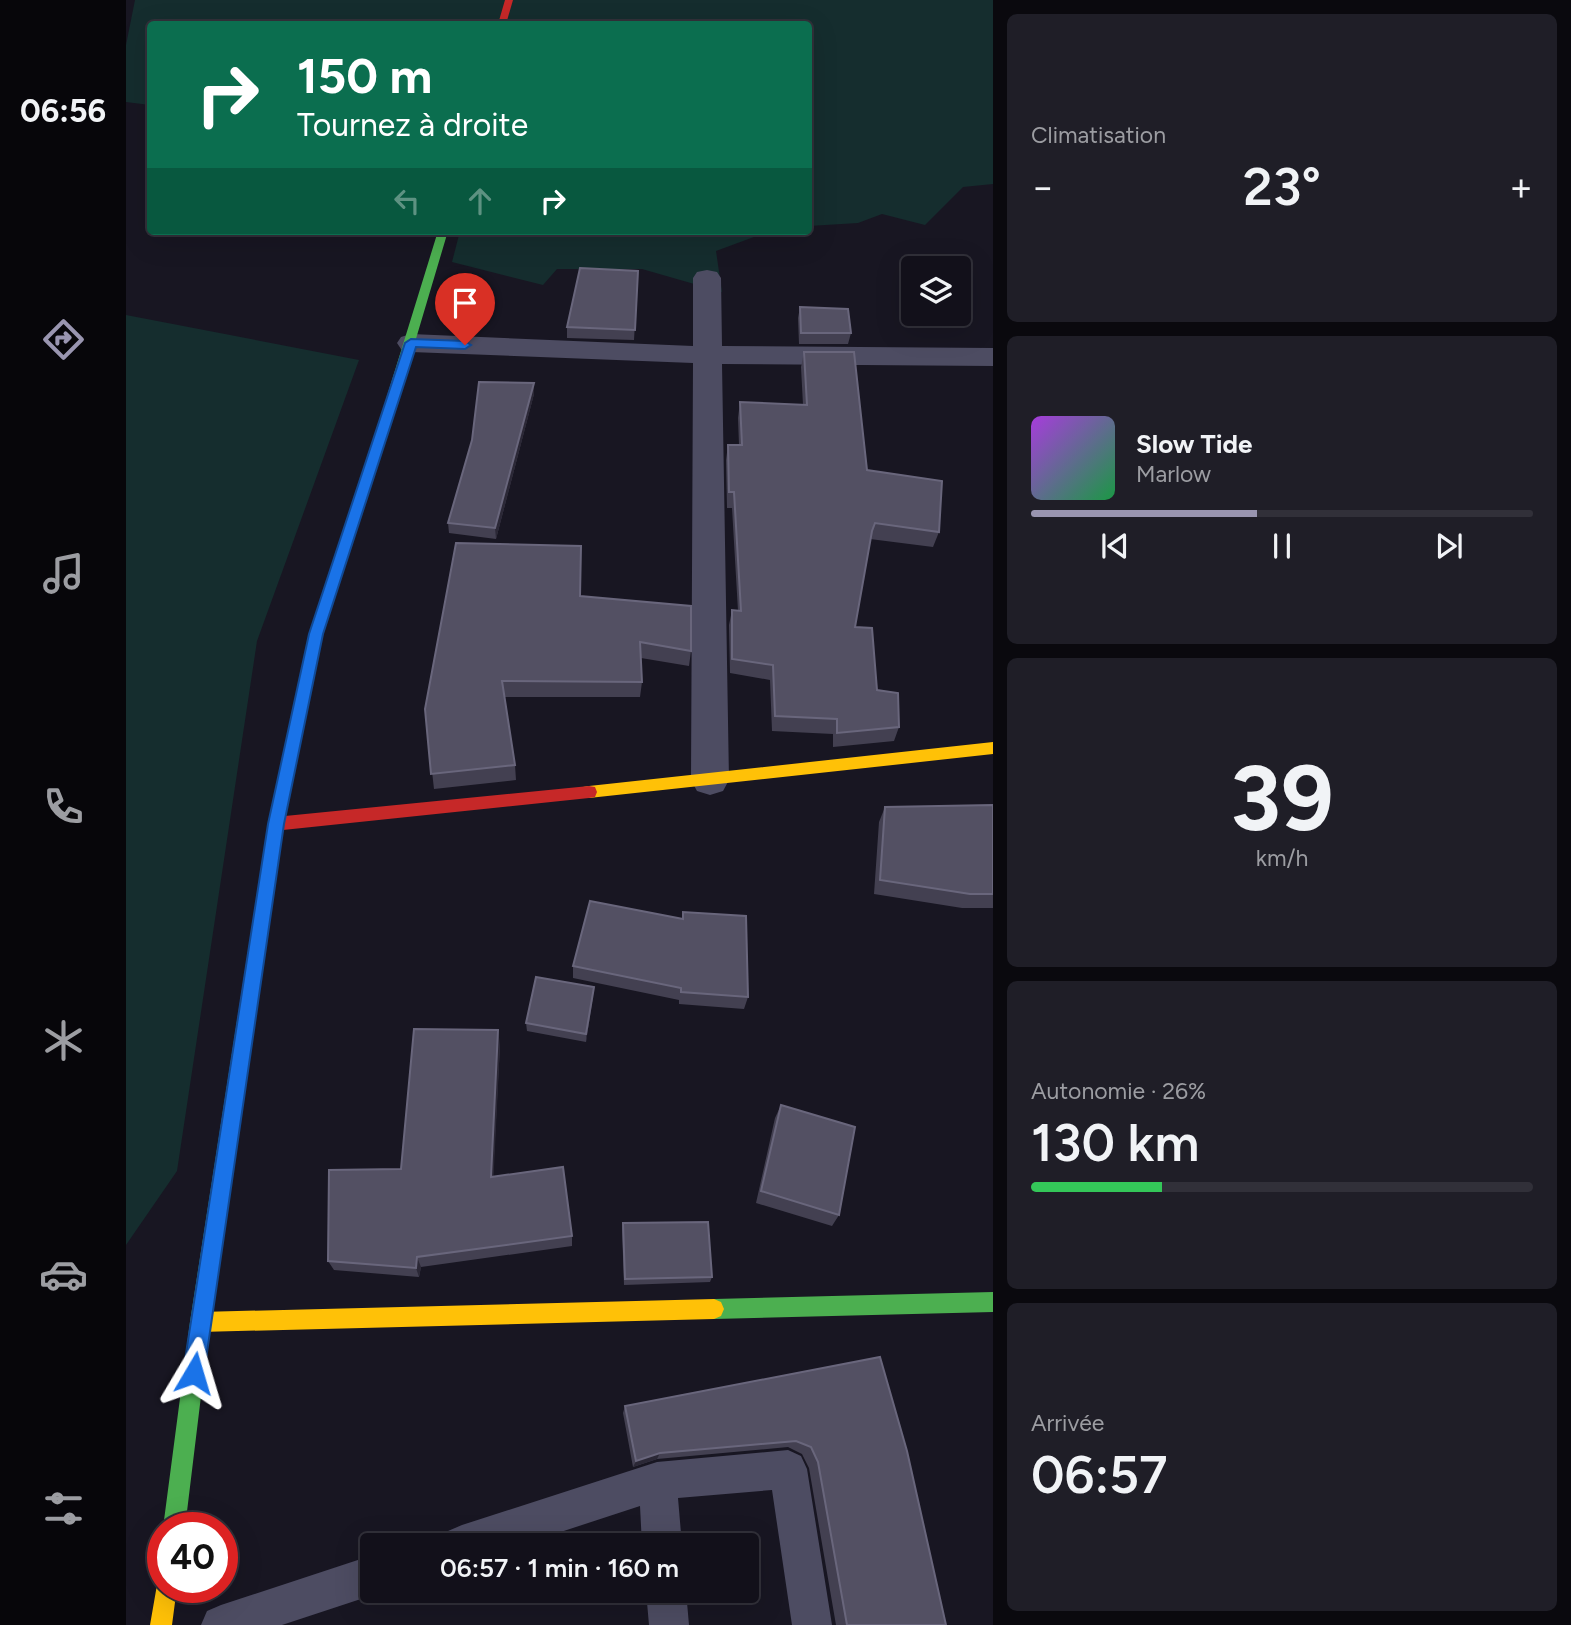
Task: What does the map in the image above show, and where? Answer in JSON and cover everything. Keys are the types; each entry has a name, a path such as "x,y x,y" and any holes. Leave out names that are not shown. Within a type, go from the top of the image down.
{"street":[{"path":"503,21 509,0"},
{"path":"176,1512 200,1322 276,824 316,634 411,343 442,235"},
{"path":"707,278 710,780"},
{"path":"411,343 708,355 993,357"},
{"path":"276,824 993,748"},
{"path":"200,1322 993,1302"},
{"path":"162,1625 164,1603"}],"lane":[{"path":"499,1533 657,1481 788,1469 812,1625"},
{"path":"657,1481 661,1533"},
{"path":"221,1625 360,1579"},
{"path":"667,1603 669,1625"}],"green space":[{"path":"135,0 993,0 993,184 963,187 925,225 882,214 858,223 812,226 812,21 147,21 147,105 126,102 126,45"},
{"path":"459,235 759,235 716,251 722,292 642,269 557,269 543,285 452,262"},
{"path":"126,315 359,360 257,641 177,1171 126,1245"}],"building":[{"path":"580,268 638,271 635,330 567,327"},
{"path":"800,307 848,309 851,333 801,333"},
{"path":"804,352 854,352 867,470 942,481 939,532 875,523 855,627 872,628 877,690 898,693 899,727 837,733 837,719 775,716 773,665 732,659 732,610 741,611 734,492 729,492 728,445 742,445 740,402 807,405"},
{"path":"479,382 534,383 495,528 448,523 472,440"},
{"path":"456,543 581,546 580,596 691,606 691,651 640,642 642,682 502,681 515,765 431,774 425,709"},
{"path":"993,805 993,894 970,894 880,880 885,807"},
{"path":"590,901 683,919 683,912 746,916 748,997 681,992 681,988 573,966"},
{"path":"536,977 594,987 586,1034 526,1023"},
{"path":"414,1029 498,1030 491,1177 563,1167 572,1236 417,1257 416,1268 328,1261 329,1170 401,1169"},
{"path":"781,1105 855,1127 839,1215 761,1191"},
{"path":"708,1222 712,1277 625,1279 623,1223"},
{"path":"880,1357 907,1451 946,1625 847,1625 818,1462 811,1447 796,1441 660,1453 636,1461 625,1406"}],"traffic: fast":[{"path":"390,406 442,235"},
{"path":"176,1512 200,1322 246,1021"},
{"path":"714,1309 993,1302"}],"traffic: slow":[{"path":"300,710 316,634 390,406"},
{"path":"589,792 993,748"},
{"path":"200,1322 714,1309"},
{"path":"161,1625 164,1603"}],"traffic: jam":[{"path":"503,21 509,0"},
{"path":"246,1021 276,824 300,710"},
{"path":"276,824 589,792"}],"route":[{"path":"194,1373 276,824 316,634 411,343 465,345"}]}
